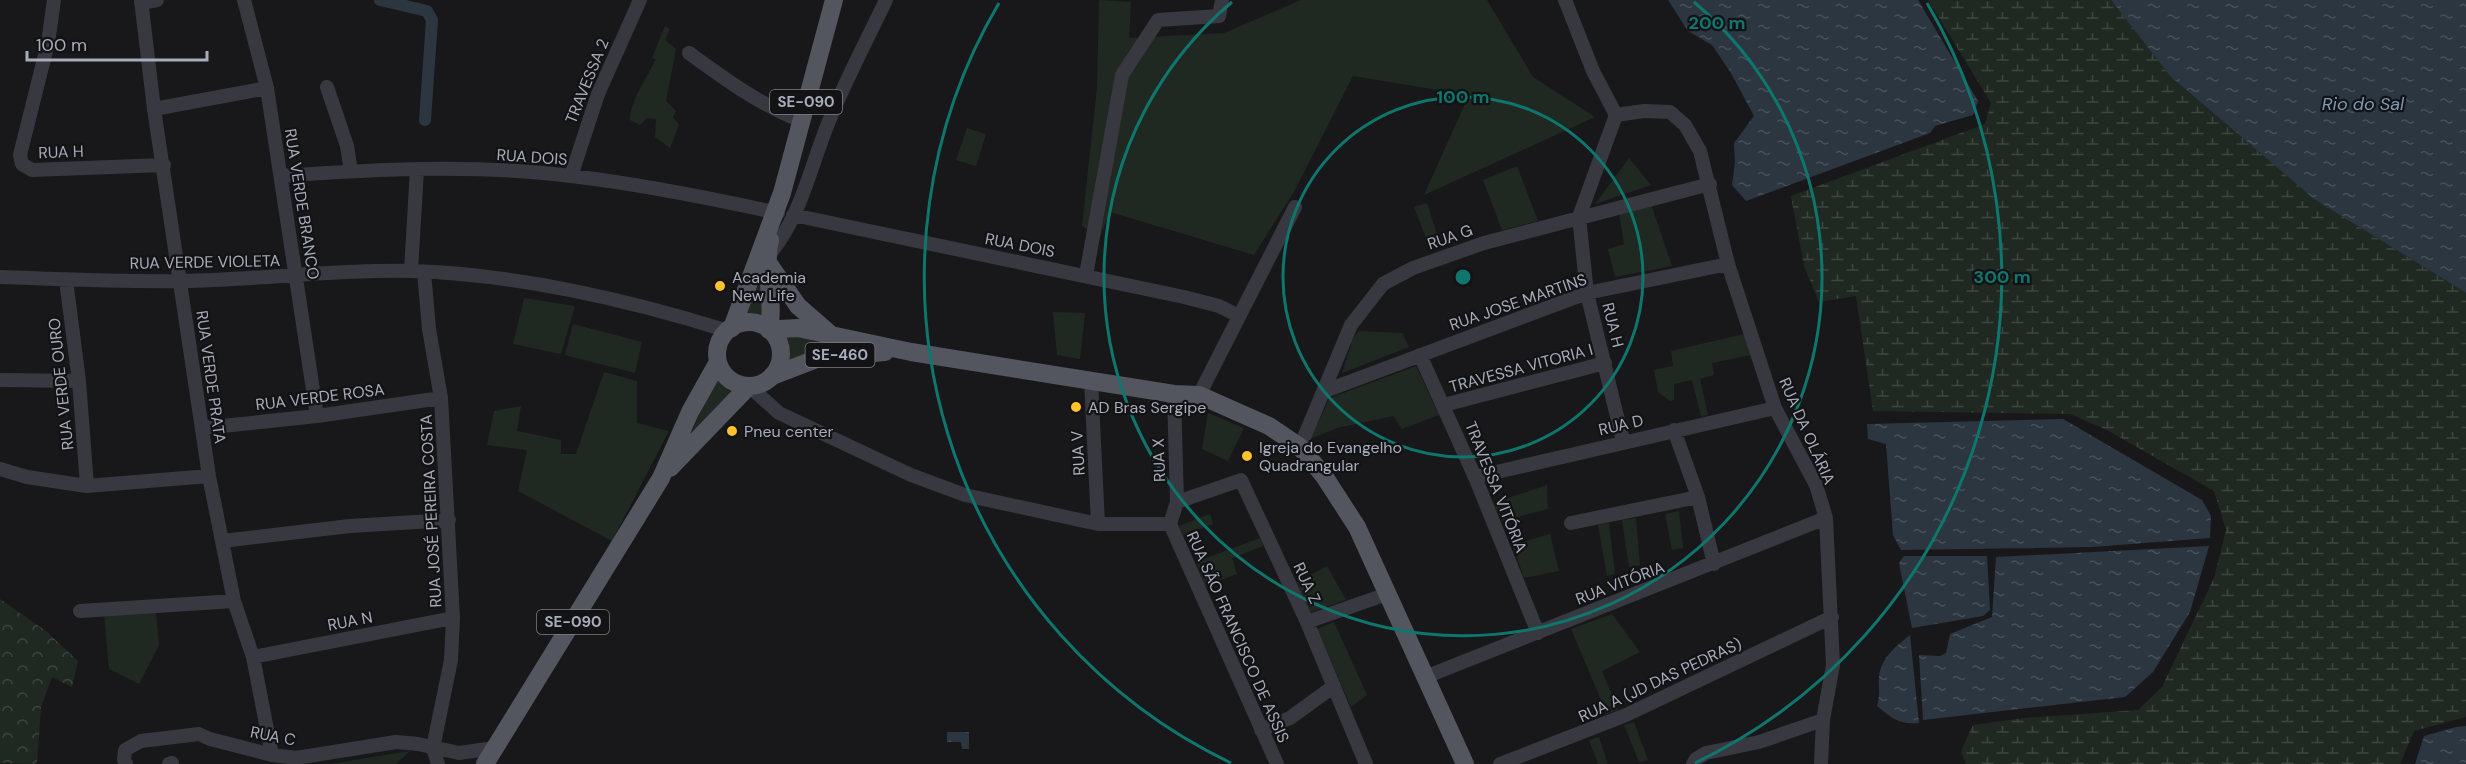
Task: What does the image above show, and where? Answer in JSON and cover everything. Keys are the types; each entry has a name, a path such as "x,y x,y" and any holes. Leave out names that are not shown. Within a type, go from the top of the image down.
{"main road":[{"name":"SE-090","path":"771,332 772,314 766,259 781,211 801,120 834,0"},
{"name":"SE-090","path":"730,329 781,211"},
{"path":"766,259 798,306 831,334"},
{"path":"747,323 771,332 778,341 780,359 772,376 762,383 749,386 729,379 718,362 719,345 730,329 747,323"},
{"name":"SE-460","path":"771,332 786,328 831,334 910,352 1174,394 1198,395 1256,419 1300,447 1346,507 1465,764"},
{"name":"SE-460","path":"772,376 819,358 910,352"},
{"name":"SE-090","path":"484,764 661,478 690,412 718,362"},
{"name":"SE-090","path":"661,478 749,386"}],"street":[{"name":"RUA H","path":"54,0 48,43 20,156 22,164 32,170 164,165"},
{"path":"141,1 157,0"},
{"name":"RUA VERDE BRANCO","path":"244,0 267,88 298,276 317,416"},
{"path":"781,211 834,109 886,0"},
{"path":"1086,275 1122,75 1158,20 1219,16 1222,0"},
{"path":"1564,0 1593,71 1616,115"},
{"name":"RUA VERDE PRATA","path":"141,1 154,109 209,476 234,601 253,657 272,755"},
{"name":"TRAVESSA 2","path":"571,176 598,94 636,1"},
{"path":"689,52 740,91 770,109 801,120"},
{"path":"327,87 347,146 351,171"},
{"path":"154,109 267,88"},
{"name":"RUA DA OLÁRIA","path":"1616,115 1655,110 1674,115 1700,150 1728,264 1775,408 1807,464 1826,518 1833,665 1823,720 1821,764"},
{"name":"RUA H","path":"1616,115 1579,217 1587,293 1623,441"},
{"path":"417,169 418,272"},
{"name":"RUA DOIS","path":"280,176 417,169 571,176 781,211 1204,301 1239,316"},
{"name":"RUA G","path":"1300,447 1351,325 1383,284 1442,257 1579,217 1710,184"},
{"path":"1198,395 1295,207"},
{"name":"RUA JOSE MARTINS","path":"1325,391 1587,293 1728,264"},
{"name":"RUA VERDE VIOLETA","path":"0,277 180,281 418,272 500,280 576,293 644,306 730,329"},
{"name":"RUA JOSÉ PEREIRA COSTA","path":"418,272 441,398 453,618 451,660 433,748 438,764"},
{"name":"RUA VERDE OURO","path":"66,279 79,381 87,486"},
{"name":"TRAVESSA VITÓRIA","path":"1420,355 1475,477 1538,633"},
{"name":"TRAVESSA VITORIA I","path":"1444,405 1605,363"},
{"path":"0,380 79,381"},
{"name":"RUA V","path":"1091,381 1098,524"},
{"path":"749,386 778,413 911,475 981,499 1098,524 1170,524"},
{"name":"RUA X","path":"1170,524 1177,502 1174,394"},
{"name":"RUA VERDE ROSA","path":"202,428 317,416 441,398"},
{"name":"RUA D","path":"1475,477 1623,441 1775,408"},
{"path":"1674,430 1698,497 1714,564"},
{"path":"0,469 27,477 87,486 209,476"},
{"name":"RUA Z","path":"1177,502 1241,480 1307,622 1366,764"},
{"path":"1571,523 1698,497"},
{"name":"RUA VITÓRIA","path":"1425,677 1826,518"},
{"path":"222,542 350,526 449,520"},
{"name":"RUA SÃO FRANCISCO DE ASSIS","path":"1170,524 1277,764"},
{"path":"1307,622 1387,594"},
{"path":"80,611 234,601"},
{"name":"RUA A (JD DAS PEDRAS)","path":"1500,764 1626,715 1832,617"},
{"name":"RUA N","path":"253,657 453,618"},
{"path":"1261,730 1290,718 1334,686"},
{"path":"1694,761 1706,753 1759,742 1823,720"},
{"name":"RUA C","path":"126,764 125,750 141,741 188,734 199,734 272,755 308,758 396,742 433,748"},
{"path":"433,748 464,753 495,748"}],"green space":[{"path":"1099,0 1131,2 1129,38 1224,33 1301,0 1487,0 1533,77 1595,117 1424,195 1469,95 1353,76 1295,190 1254,255 1110,212 1100,236 1082,226 1097,88"},
{"path":"1928,0 2111,0 2170,76 2314,199 2466,293 2466,717 2414,731 2400,764 1966,764 1961,751 1973,725 2024,718 2138,710 2162,687 2214,578 2226,530 2214,491 2107,430 2070,414 1873,411 1856,296 1819,302 1804,266 1791,196 1985,124 1991,103"},
{"path":"665,26 670,29 665,40 676,49 666,101 676,111 673,117 679,125 670,148 655,137 656,119 647,118 640,125 630,120 636,97 656,59 652,58"},
{"path":"967,128 986,134 976,166 956,160"},
{"path":"1629,158 1651,185 1595,204"},
{"path":"1517,166 1538,221 1502,230 1483,180"},
{"path":"1427,203 1441,247 1431,251 1414,207"},
{"path":"1651,204 1672,266 1615,277 1608,249 1624,244 1619,213"},
{"path":"765,267 778,321 740,319"},
{"path":"524,298 575,306 561,354 513,344"},
{"path":"1053,312 1085,313 1080,359 1057,355"},
{"path":"573,324 642,342 635,373 565,355"},
{"path":"1359,331 1402,333 1409,347 1342,373 1353,339"},
{"path":"778,333 869,344 782,369 784,349"},
{"path":"1744,334 1751,355 1712,363 1714,375 1700,379 1708,415 1701,416 1692,380 1674,384 1674,400 1670,401 1658,392 1654,370 1673,366 1671,351"},
{"path":"1416,366 1439,415 1402,429 1393,416 1337,428 1310,439 1330,398"},
{"path":"604,372 637,381 637,423 669,431 612,541 518,491 527,450 487,445 494,411 521,406 517,431 561,440 561,454 576,454"},
{"path":"717,374 728,390 741,393 684,450"},
{"path":"1208,413 1244,428 1228,461 1202,449"},
{"path":"1547,485 1548,509 1502,521 1493,503"},
{"path":"1679,511 1683,548 1672,550 1665,514"},
{"path":"1210,514 1213,524 1183,535 1179,526"},
{"path":"1636,518 1640,565 1629,567 1622,520"},
{"path":"1609,523 1615,574 1607,576 1598,525"},
{"path":"1550,534 1559,571 1524,578 1513,545"},
{"path":"1260,538 1263,546 1232,558 1237,574 1205,586 1196,562"},
{"path":"1327,566 1346,600 1309,613 1297,582"},
{"path":"0,599 46,631 78,661 72,687 52,677 41,707 37,764 0,763"},
{"path":"156,613 159,645 139,684 109,669 104,615"},
{"path":"1612,614 1640,652 1602,671 1618,710 1607,714 1571,629"},
{"path":"1334,622 1367,695 1351,707 1317,629"},
{"path":"1634,722 1648,760 1639,762 1624,725"},
{"path":"1599,737 1608,764 1598,764 1589,740"},
{"path":"410,751 396,764 330,764"}],"water":[{"path":"1668,0 1918,0 1978,101 1973,115 1935,126 1930,133 1746,201 1732,185 1735,162 1734,143 1754,116 1731,73 1712,45 1688,31"},
{"name":"Rio do Sal","path":"2111,0 2466,0 2466,293 2314,199 2170,76"},
{"path":"2063,419 2202,500 2211,516 2210,538 2092,547 1901,550 1893,535 1886,444 1868,439 1867,424"},
{"path":"2209,546 2190,612 2153,672 2125,697 1923,720 1919,655 1940,656 1946,653 1950,634 1992,617 1996,557"},
{"path":"1904,556 1987,556 1990,610 1983,616 1912,628 1899,563"},
{"path":"1910,635 1919,723 1896,720 1877,706 1880,670 1886,658"},
{"path":"2466,726 2466,764 2415,764 2424,736"},
{"path":"947,732 969,732 969,749 962,749 961,742 947,742"}],"waterway":[{"path":"380,0 427,11 432,20 425,120"}],"place":[{"name":"Academia New Life","path":"720,286"},
{"name":"AD Bras Sergipe","path":"1076,407"},
{"name":"Pneu center","path":"732,431"},
{"name":"Igreja do Evangelho Quadrangular","path":"1247,456"}]}
